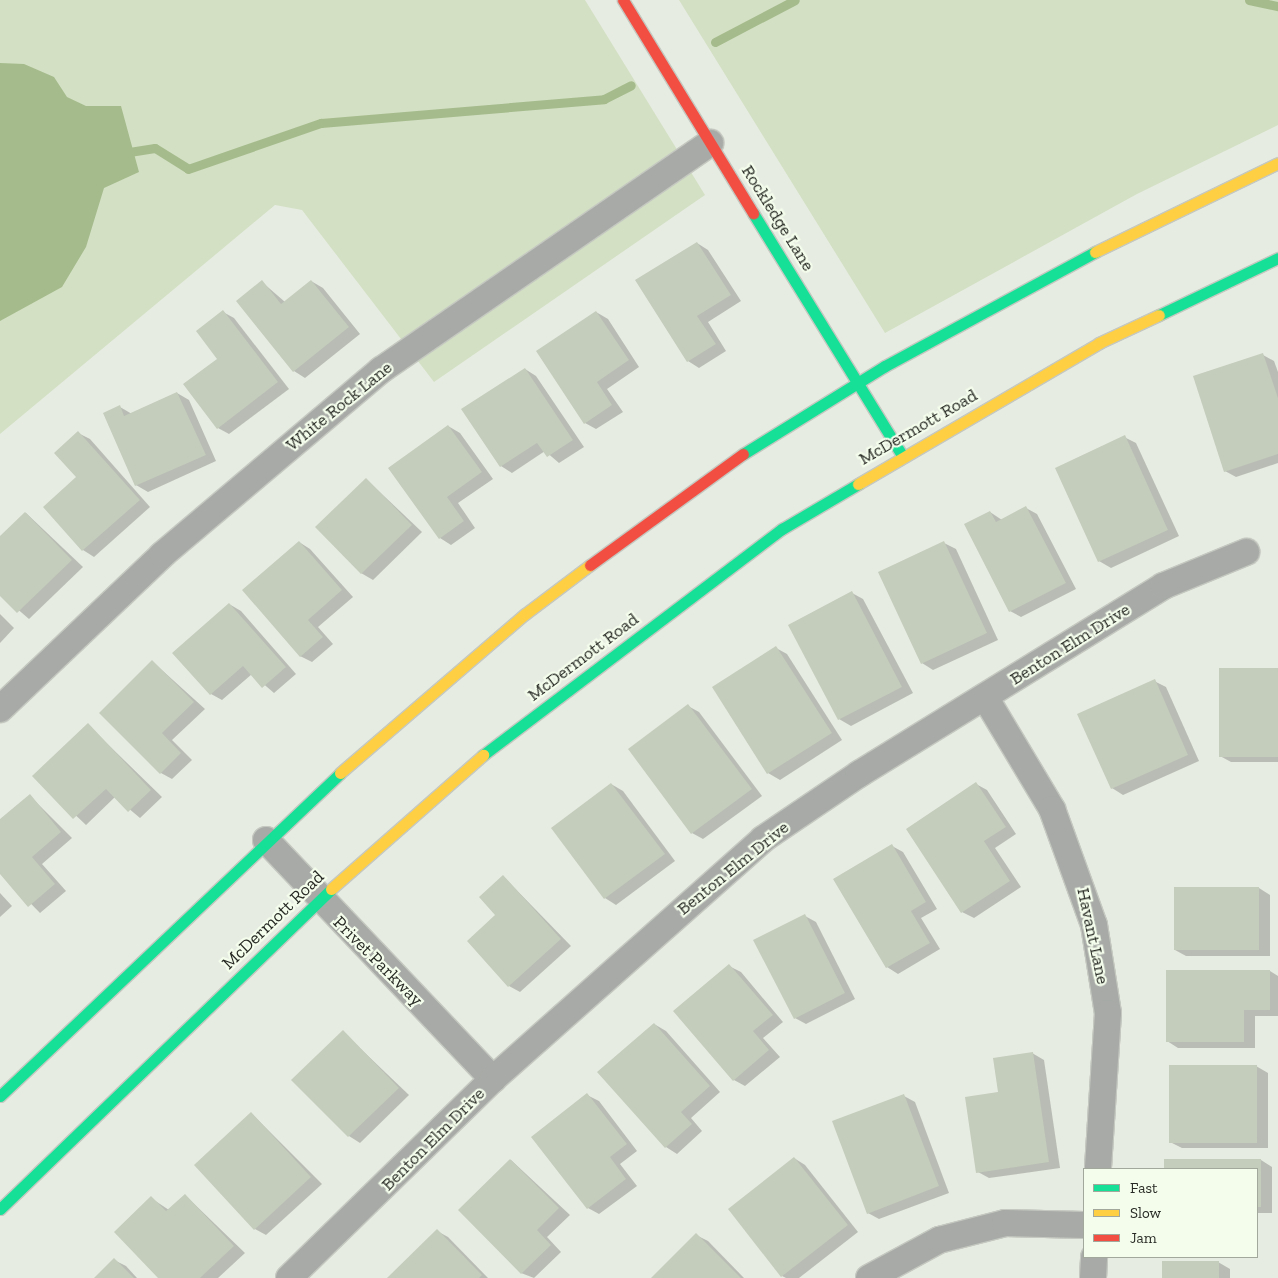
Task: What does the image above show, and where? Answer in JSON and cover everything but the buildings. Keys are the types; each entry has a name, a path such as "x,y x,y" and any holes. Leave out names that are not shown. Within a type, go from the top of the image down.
{"main road":[{"name":"Rockledge Lane","path":"623,0 687,108 902,455"},
{"path":"0,1096 266,840 404,715 525,614 721,468 858,382 1037,280 1278,163"},
{"name":"McDermott Road","path":"0,1209 318,900 505,738 782,529 902,455 1099,343 1278,258"}],"street":[{"name":"White Rock Lane","path":"0,709 162,555 381,370 710,143"},
{"name":"Benton Elm Drive","path":"289,1278 493,1079 763,839 1163,586 1246,552"},
{"name":"Havant Lane","path":"985,697 1052,809 1094,925 1108,1013 1098,1168"},
{"name":"Privet Parkway","path":"266,840 318,900 493,1079"},
{"path":"869,1278 939,1240 1005,1223 1083,1225"},
{"path":"1093,1278 1094,1258"}],"shaded area":[{"path":"0,0 585,0 705,195 434,382 302,210 275,205 0,434"},
{"path":"679,0 1278,0 1278,125 1137,194 885,333"},
{"path":"0,63 24,64 54,77 67,97 86,106 121,106 139,172 104,188 86,247 62,287 0,321"}],"waterway":[{"path":"715,42 795,0"},
{"path":"1249,0 1278,6"},
{"path":"123,153 155,148 188,169 321,123 604,99 631,85"}],"traffic: fast":[{"path":"753,213 902,455"},
{"path":"743,454 885,366 1095,252"},
{"path":"1159,315 1278,258"},
{"path":"483,755 782,529 858,484"},
{"path":"0,1096 340,773"},
{"path":"0,1209 331,889"}],"traffic: slow":[{"path":"1095,252 1278,163"},
{"path":"858,484 1099,343 1159,315"},
{"path":"340,773 525,614 590,565"},
{"path":"331,889 483,755"}],"traffic: jam":[{"path":"623,0 753,213"},
{"path":"590,565 743,454"}]}
